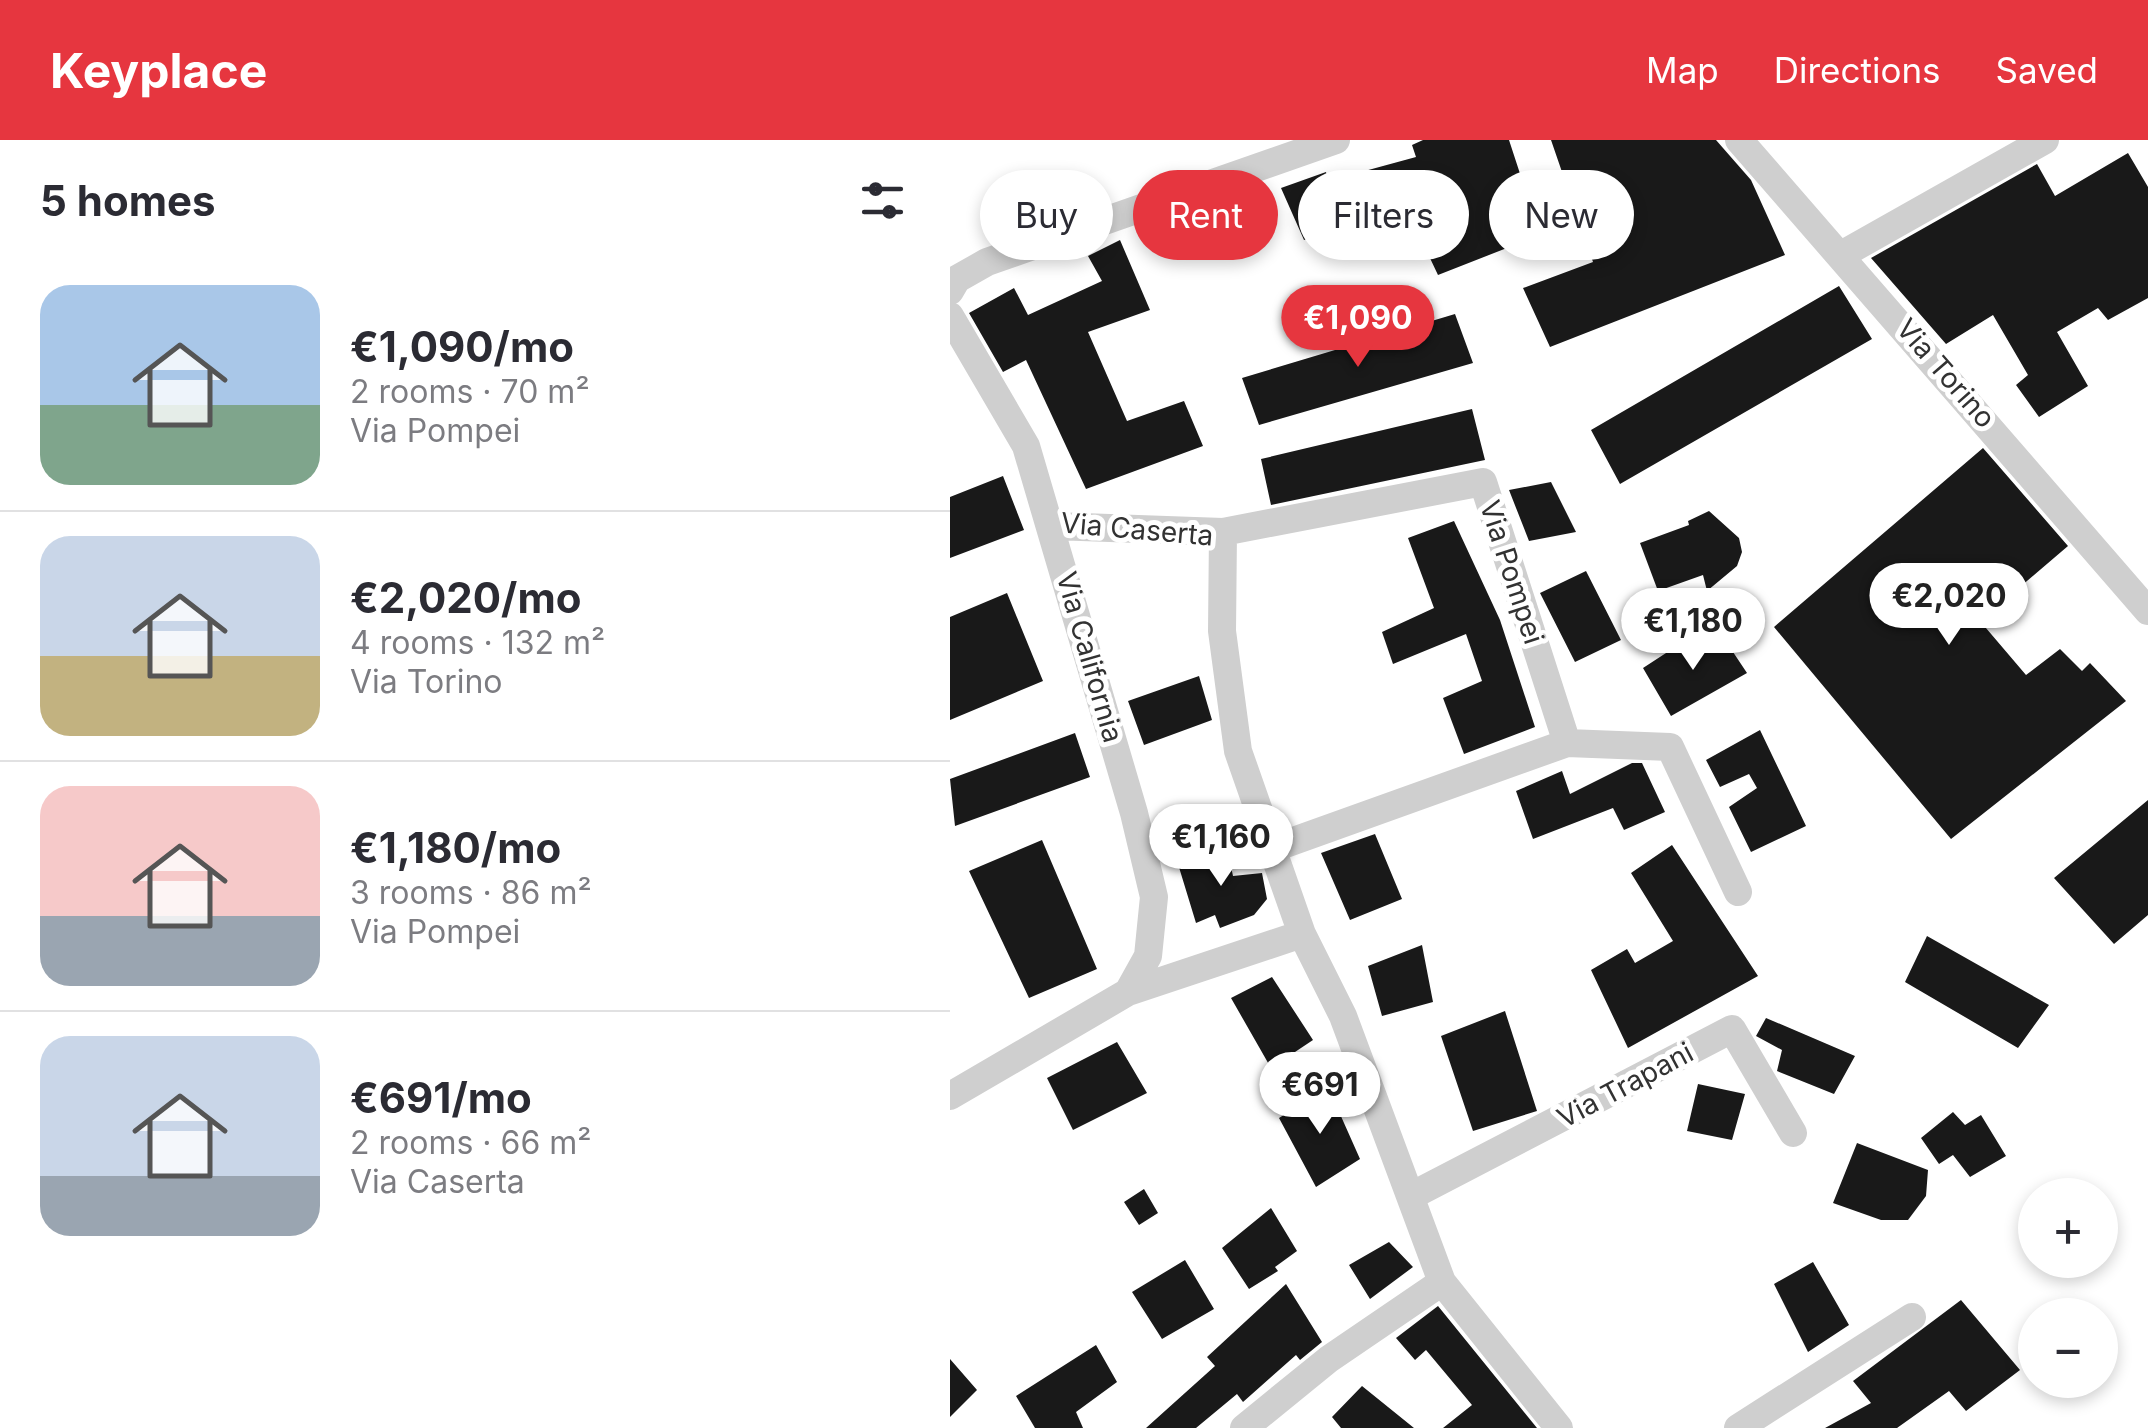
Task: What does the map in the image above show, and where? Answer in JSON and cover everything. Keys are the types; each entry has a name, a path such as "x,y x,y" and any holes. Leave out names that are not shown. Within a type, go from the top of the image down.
{"street":[{"path":"950,291 957,279 987,262 1336,140"},
{"name":"Via Torino","path":"1739,140 1843,254 2148,610"},
{"path":"1843,254 2045,140"},
{"name":"Via Caserta","path":"950,316 1026,446 1052,526 1224,532 1222,631 1238,751 1302,934 1343,1016 1442,1282"},
{"name":"Via Pompei","path":"1224,532 1483,482 1567,743"},
{"name":"Via California","path":"1052,526 1149,864 1154,897 1148,956 1128,992"},
{"path":"1274,848 1567,743 1670,748 1738,892"},
{"path":"950,1096 1128,992 1302,934"},
{"name":"Via Trapani","path":"1411,1196 1732,1029 1793,1133"},
{"path":"1244,1428 1329,1360 1442,1282 1560,1428"},
{"path":"1738,1428 1912,1318"}],"building":[{"path":"1423,140 1509,140 1519,170 1489,170 1489,255 1438,275 1431,260 1469,260 1469,170 1368,170 1416,157 1412,145"},
{"path":"1551,140 1716,140 1751,180 1785,255 1550,347 1523,288 1592,260 1634,260 1634,170 1561,170"},
{"path":"2128,153 2148,187 2148,298 2108,320 2098,308 2057,332 2088,386 2039,417 2016,385 2028,375 1993,315 1946,344 1871,258 2037,164 2055,196"},
{"path":"1298,182 1298,226 1281,188"},
{"path":"1120,240 1150,310 1088,332 1127,421 1184,401 1203,446 1086,489 1026,360 1003,372 969,313 1014,288 1028,315 1102,281 1090,260 1113,260 1113,244"},
{"path":"1839,286 1872,339 1620,484 1591,430"},
{"path":"1455,314 1473,363 1259,425 1242,378"},
{"path":"1472,409 1485,460 1271,505 1261,459"},
{"path":"1983,448 2068,546 1980,621 2026,675 2060,649 2082,671 2090,663 2126,701 1951,839 1774,627"},
{"path":"1003,476 1024,530 950,558 950,497"},
{"path":"1551,482 1576,532 1529,541 1509,490"},
{"path":"1709,511 1739,538 1742,552 1737,566 1707,591 1703,575 1658,591 1640,543 1689,525 1688,521"},
{"path":"1454,521 1500,620 1535,727 1464,754 1443,698 1482,681 1466,634 1393,664 1382,632 1434,608 1408,538"},
{"path":"1586,571 1621,640 1575,662 1540,593"},
{"path":"1007,593 1043,681 950,720 950,617"},
{"path":"1721,634 1747,673 1671,716 1643,668 1686,640 1692,651"},
{"path":"1199,676 1212,720 1144,745 1128,701"},
{"path":"1760,730 1806,826 1751,852 1729,807 1757,788 1749,774 1720,787 1706,760"},
{"path":"1075,733 1090,777 955,826 950,779"},
{"path":"1632,763 1642,763 1665,812 1624,830 1613,808 1533,839 1516,791 1562,771 1570,794"},
{"path":"2148,800 2148,915 2114,944 2054,878"},
{"path":"1375,834 1402,899 1350,920 1321,853"},
{"path":"1042,840 1097,969 1029,998 969,871"},
{"path":"1672,845 1758,976 1628,1048 1591,970 1627,949 1635,963 1673,941 1631,873"},
{"path":"1227,848 1233,876 1262,873 1267,899 1254,915 1220,928 1215,915 1196,923 1178,864"},
{"path":"1927,936 2049,1005 2018,1048 1905,982"},
{"path":"1422,945 1433,1002 1382,1016 1368,966"},
{"path":"1272,977 1313,1040 1271,1068 1231,998"},
{"path":"1505,1011 1537,1111 1473,1131 1441,1036"},
{"path":"1766,1018 1855,1056 1834,1094 1777,1071 1782,1050 1756,1036"},
{"path":"1117,1042 1147,1093 1073,1130 1047,1078"},
{"path":"1698,1084 1745,1094 1732,1140 1687,1131"},
{"path":"1328,1087 1360,1159 1316,1187 1279,1118"},
{"path":"1953,1112 1965,1125 1981,1115 2006,1156 1970,1177 1953,1155 1939,1164 1921,1138"},
{"path":"1857,1143 1928,1170 1926,1196 1908,1220 1881,1220 1833,1203"},
{"path":"1144,1189 1158,1213 1139,1225 1124,1202"},
{"path":"1271,1208 1297,1251 1275,1267 1278,1271 1249,1289 1222,1248"},
{"path":"1389,1242 1413,1267 1370,1299 1349,1265"},
{"path":"1185,1260 1214,1309 1162,1339 1132,1292"},
{"path":"1813,1262 1849,1325 1808,1352 1774,1284"},
{"path":"1286,1284 1322,1342 1300,1360 1296,1355 1243,1402 1237,1394 1196,1428 1146,1428 1215,1366 1207,1357"},
{"path":"1961,1300 2018,1368 1966,1411 1949,1391 1897,1428 1825,1428 1871,1403 1853,1381"},
{"path":"1438,1306 1537,1428 1443,1428 1472,1405 1426,1350 1415,1360 1396,1338"},
{"path":"1096,1345 1117,1382 1076,1412 1083,1428 1035,1428 1016,1396"},
{"path":"950,1359 977,1390 950,1417"},
{"path":"1362,1386 1414,1428 1341,1428 1332,1417"}]}
